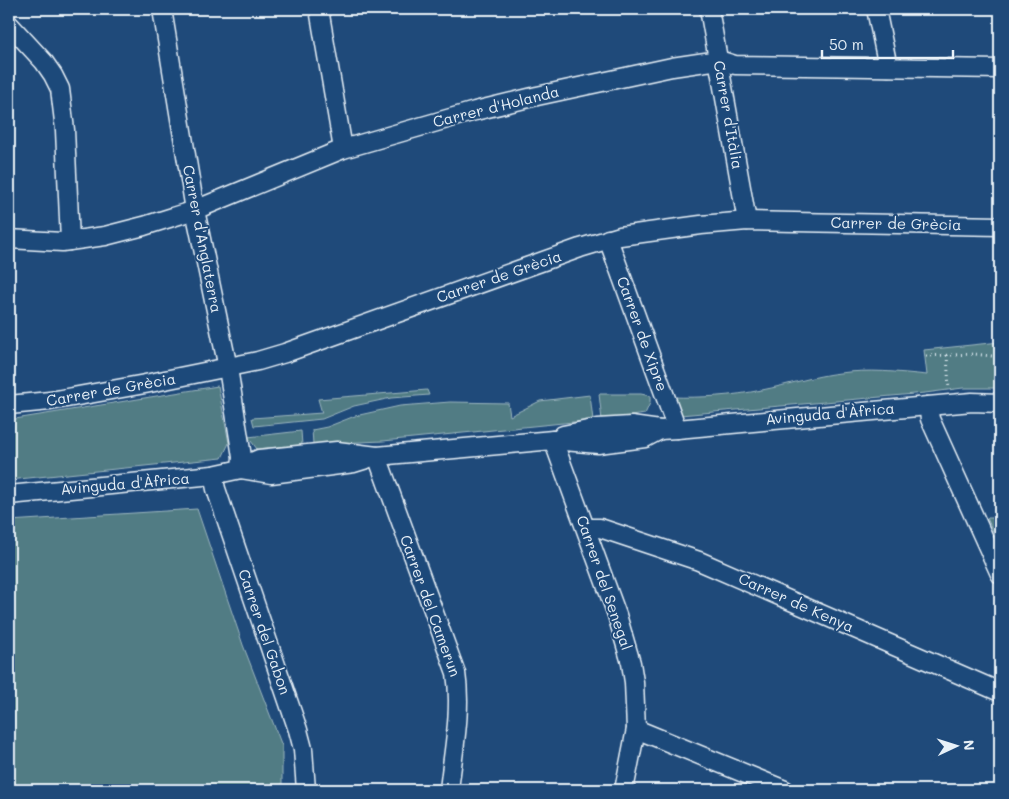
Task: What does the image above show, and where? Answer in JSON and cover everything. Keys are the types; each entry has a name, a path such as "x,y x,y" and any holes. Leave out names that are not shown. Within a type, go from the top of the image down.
{"street":[{"name":"Carrer d'Anglaterra","path":"162,9 195,210 228,368 242,457 241,469"},
{"path":"319,9 343,149"},
{"name":"Carrer d'Itàlia","path":"709,9 747,221"},
{"path":"876,9 888,67"},
{"path":"9,24 44,62 54,75 60,89 65,130 70,241"},
{"name":"Carrer d'Holanda","path":"9,239 70,241 105,236 144,226 195,210 343,149 475,111 672,67 718,60 735,65 1000,69"},
{"name":"Carrer de Grècia","path":"9,405 50,401 228,368 285,353 608,238 701,225 747,221 1000,226"},
{"name":"Carrer de Xipre","path":"608,238 668,429"},
{"name":"Avinguda d'Àfrica","path":"9,495 213,475 241,469 271,474 354,463 377,456 553,440 598,444 645,438 668,429 972,402 1000,403"},
{"path":"928,406 930,419 1000,574"},
{"name":"Carrer del Senegal","path":"553,440 618,615 631,663 636,729 624,790"},
{"name":"Carrer del Camerun","path":"377,456 456,673 459,690 449,790"},
{"name":"Carrer del Gabon","path":"213,475 216,489 298,730 306,790"},
{"name":"Carrer de Kenya","path":"586,528 600,528 699,560 1000,692"},
{"path":"636,729 785,790"}],"path":[{"path":"926,356 974,354 1000,357"},
{"path":"947,355 950,393"}],"green space":[{"path":"1000,342 1000,388 963,388 680,415 671,397 739,394 830,374 862,371 927,375 924,350"},
{"path":"218,386 229,443 222,458 9,480 9,420"},
{"path":"427,390 429,395 391,398 354,406 322,419 254,426 252,418 322,413 318,399"},
{"path":"599,394 641,394 650,396 650,403 645,414 602,420"},
{"path":"590,395 593,420 383,441 313,444 312,430 327,427 355,416 400,406 450,402 508,403 510,416 540,401"},
{"path":"301,431 302,445 257,449 248,437"},
{"path":"197,509 243,645 282,746 282,790 9,790 9,521"},
{"path":"987,518 1000,518 1000,547"}]}
